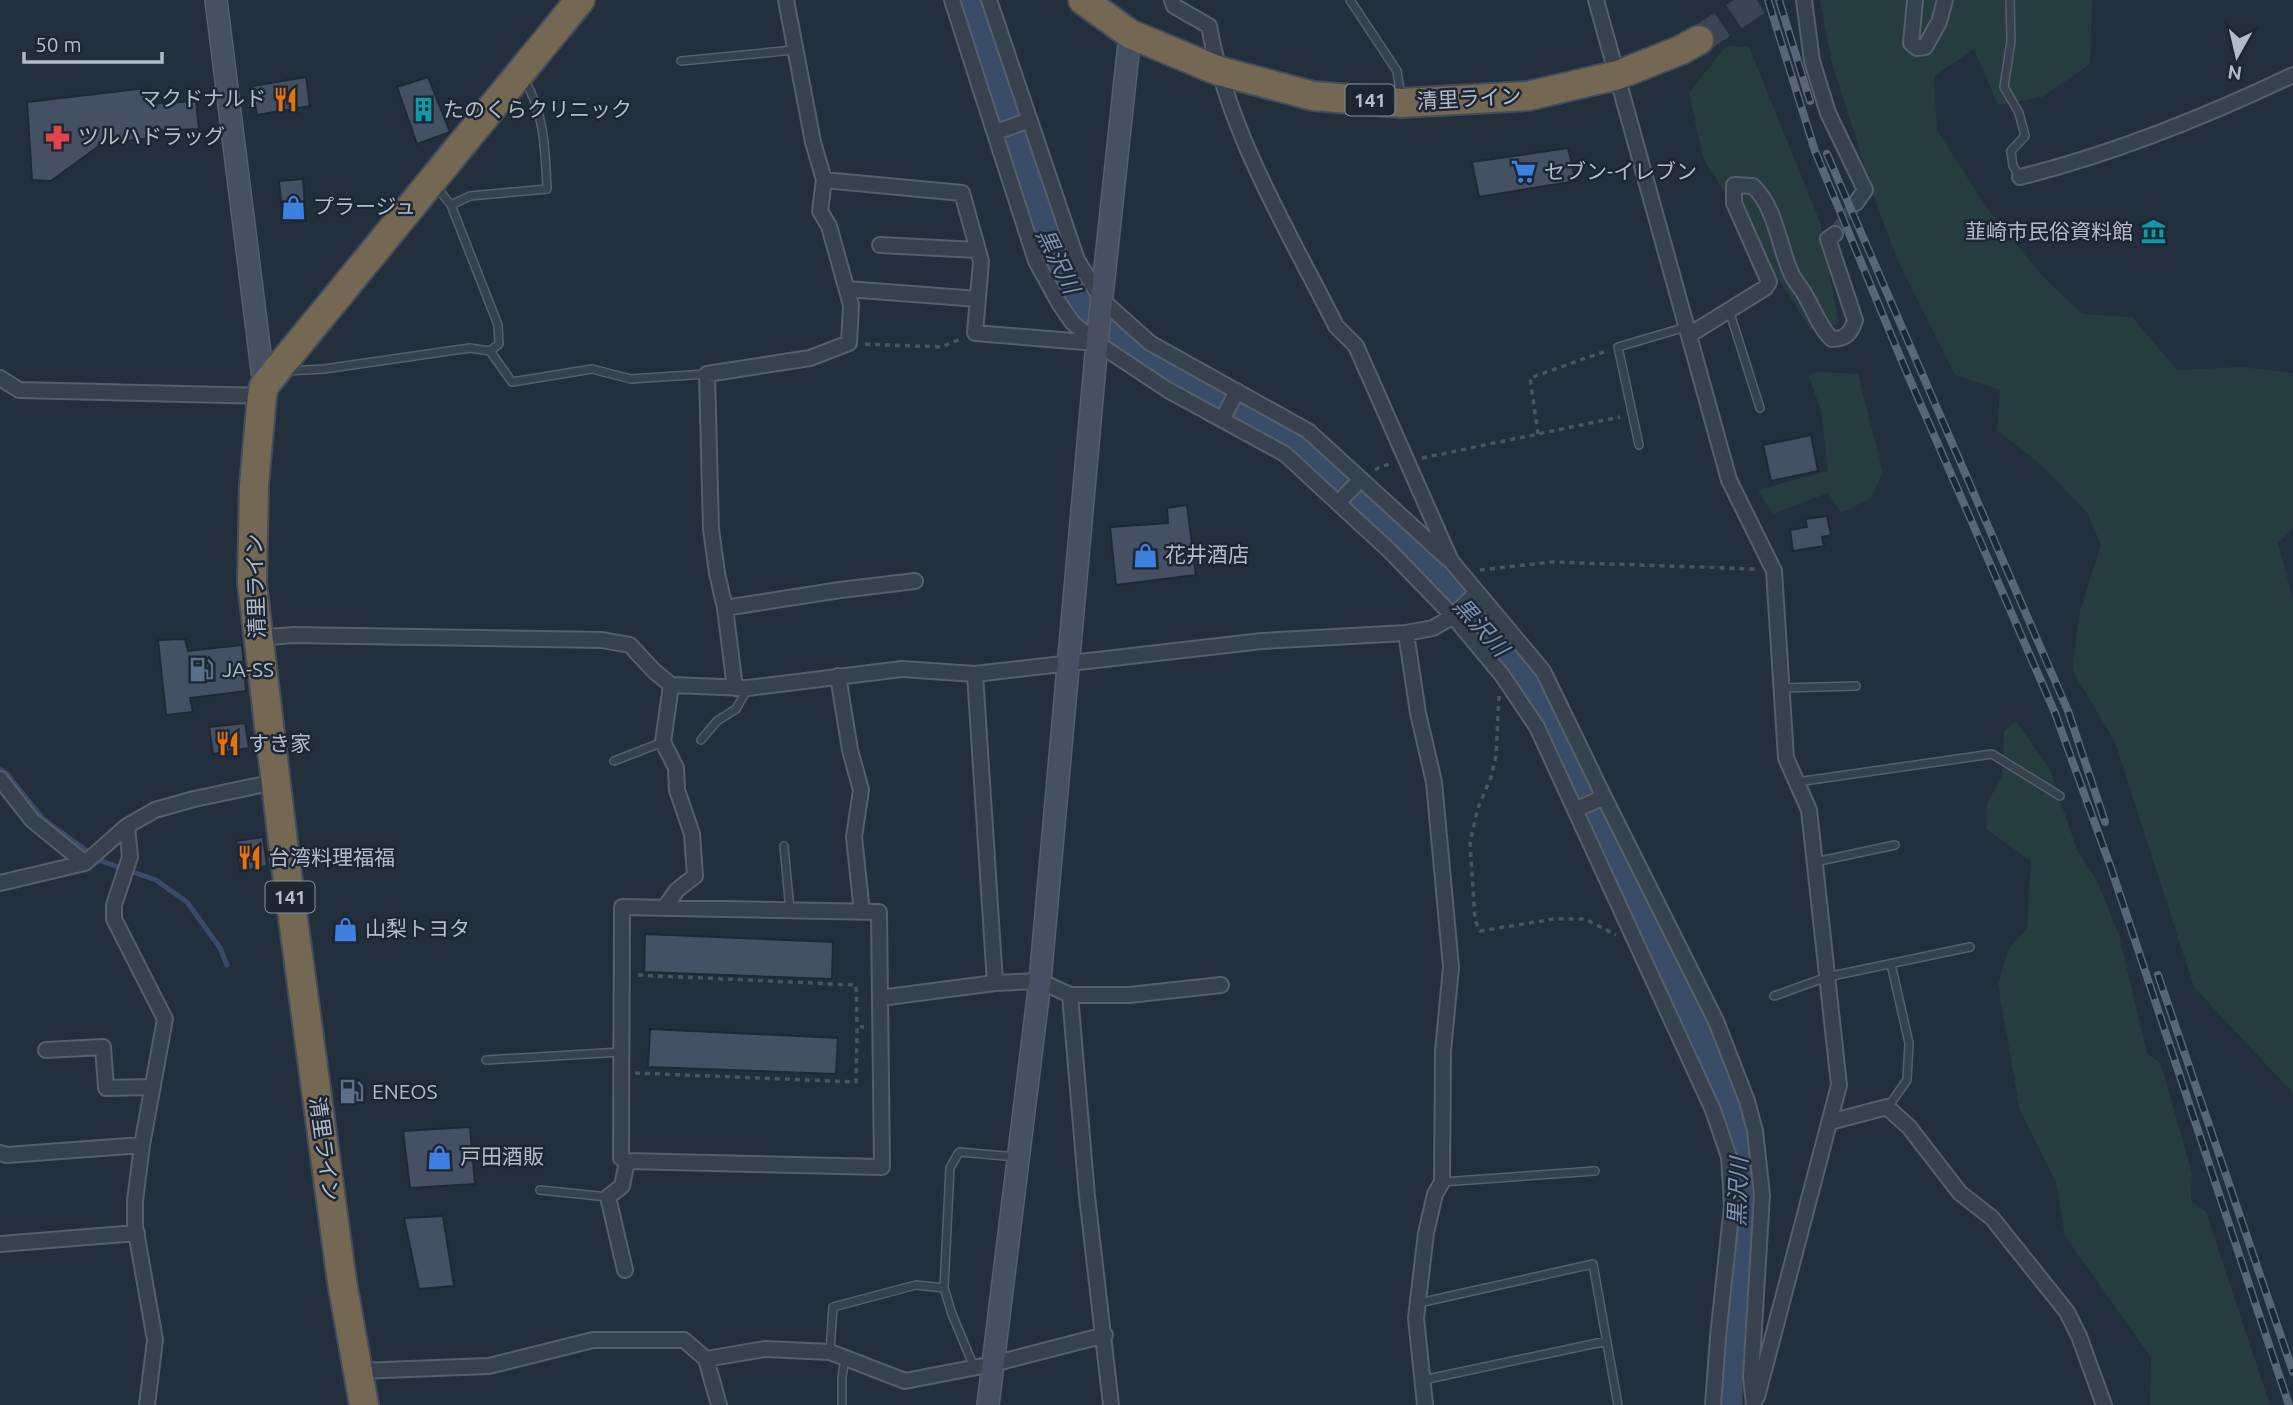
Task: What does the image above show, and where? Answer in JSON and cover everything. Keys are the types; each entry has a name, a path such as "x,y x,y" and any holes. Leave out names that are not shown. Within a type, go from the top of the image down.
{"highway":[{"path":"267,384 580,0"},
{"name":"清里ライン","path":"1083,0 1130,34 1219,71 1313,96 1401,103 1528,96 1618,75 1699,40"},
{"name":"清里ライン","path":"267,384 254,485 252,583 257,638 341,1269 364,1405"}],"street":[{"path":"0,378 19,390 267,384 216,0"},
{"path":"741,688 717,573 711,529 707,374 810,358 849,343 851,305 829,226 820,211 824,180 813,142 786,0"},
{"path":"952,0 1000,130 1036,261 1072,322 1097,343 1168,390 1223,417 1285,454 1456,613 1537,727 1577,809 1713,1110 1728,1157 1732,1206 1713,1405"},
{"path":"989,0 1026,122 1077,260 1102,300 1150,343 1236,394 1308,431 1451,561 1473,595 1544,671 1600,798 1716,1021 1748,1101 1755,1131 1762,1195 1751,1377 1755,1405"},
{"path":"1172,0 1174,6 1209,26 1219,71 1246,145 1336,326 1356,346 1451,561"},
{"path":"1597,0 1729,480 1774,571 1786,758 1809,810 1828,977 1839,1085 1755,1405"},
{"path":"1804,0 1812,61 1828,113 1865,190 1856,203"},
{"path":"1914,0 1911,43 1917,48 1925,47 1939,22 1945,0"},
{"path":"988,1405 984,1366 1018,1157 1040,981 1097,343 1130,34"},
{"path":"2020,177 2053,169 2218,111 2293,75"},
{"path":"1000,130 1026,122"},
{"path":"824,180 962,193 981,261 975,333 1097,343"},
{"path":"1688,331 1729,310 1765,288 1769,282 1734,203 1734,185 1753,186 1760,193 1771,213 1792,276 1804,292 1825,333 1832,339 1841,339 1851,333 1856,320 1828,239 1835,234"},
{"path":"880,245 977,250"},
{"path":"847,289 978,299"},
{"path":"1223,417 1236,394"},
{"path":"1339,503 1361,479"},
{"path":"725,608 915,581"},
{"path":"257,638 293,635 602,640 630,645 671,685 741,688 902,669 975,674 1262,641 1406,633 1433,628 1456,613 1473,595"},
{"path":"1406,633 1418,713 1434,782 1451,967 1443,1051 1442,1182 1435,1194 1426,1233 1416,1318 1425,1405"},
{"path":"975,674 995,983"},
{"path":"838,676 850,750 861,790 855,837 862,912"},
{"path":"665,907 677,890 695,876 692,834 677,790 676,768 663,742 671,685"},
{"path":"0,779 32,820 86,863"},
{"path":"0,883 86,863 127,826 155,810 275,782"},
{"path":"1577,809 1600,798"},
{"path":"127,826 130,858 114,905 114,919 165,1019 142,1145 135,1201 137,1233 155,1340 147,1405"},
{"path":"622,907 862,912 879,912 882,1167 627,1161 621,1158 622,907"},
{"path":"880,998 995,983 1040,981 1070,995 1129,995 1221,985"},
{"path":"1070,995 1087,1196 1111,1405"},
{"path":"46,1049 103,1047 106,1088 153,1087"},
{"path":"1829,1122 1887,1108 1909,1127 1960,1194 1992,1218 2067,1312 2080,1336 2104,1405"},
{"path":"0,1153 7,1155 142,1145"},
{"path":"625,1270 608,1197 622,1186 627,1161"},
{"path":"0,1244 137,1233"},
{"path":"706,1359 765,1349 830,1352 905,1381 984,1366 1105,1335"},
{"path":"358,1371 489,1366 593,1340 684,1340 706,1359 719,1405"}],"lane":[{"path":"1350,0 1397,71 1401,103"},
{"path":"2010,0 2011,41 2004,88 2019,113 2025,136 2011,151 2013,166 2020,177"},
{"path":"681,61 794,50"},
{"path":"450,205 470,197 547,189 545,133 538,108 520,73"},
{"path":"432,182 450,205 498,325 499,344 490,351"},
{"path":"1729,310 1760,408"},
{"path":"1639,444 1618,347 1688,331"},
{"path":"267,384 324,369 470,348 490,351 512,382 592,369 631,379 707,374"},
{"path":"1782,688 1856,686"},
{"path":"701,740 717,721 736,709 741,688"},
{"path":"614,761 663,742"},
{"path":"1797,782 1992,754 2060,796"},
{"path":"1815,862 1895,845"},
{"path":"784,846 790,911"},
{"path":"1774,996 1828,977 1970,947"},
{"path":"1887,1108 1907,1080 1909,1043 1891,964"},
{"path":"486,1060 621,1052"},
{"path":"984,1366 952,1314 944,1288 950,1168 959,1152 1018,1157"},
{"path":"1442,1182 1595,1171"},
{"path":"540,1190 608,1197"},
{"path":"1418,1303 1593,1264 1618,1405"},
{"path":"830,1352 833,1307 916,1285 944,1288"},
{"path":"1421,1380 1607,1340"},
{"path":"842,1405 845,1358"}],"path":[{"path":"849,343 941,347 975,333"},
{"path":"1538,434 1530,378 1618,347"},
{"path":"1361,479 1382,466 1633,414"},
{"path":"1461,575 1493,567 1552,562 1774,571"},
{"path":"1502,675 1496,756 1478,808 1470,842 1475,920 1480,931 1554,919 1585,919 1639,949"},
{"path":"621,975 856,985 857,1026 856,1082 621,1073"},
{"path":"857,1026 880,1027"}],"green space":[{"path":"1820,0 2092,0 2090,64 2042,97 1998,105 1974,49 1934,76 1937,130 1987,208 2040,273 2082,314 2132,317 2177,370 2242,367 2293,373 2293,529 2278,543 2293,599 2293,1093 2194,987 2115,742 2072,670 2080,611 2101,545 2087,512 2038,462 1997,430 2000,390 1955,375 1897,259 1878,208 1832,63"},
{"path":"1726,46 1749,47 1820,222 1839,324 1810,329 1703,158 1689,93"},
{"path":"1808,374 1858,374 1883,472 1871,498 1841,513 1828,493 1773,514 1758,490 1828,471 1821,411"},
{"path":"2016,721 2050,770 2077,850 2097,881 2119,935 2147,1053 2161,1064 2192,1173 2191,1201 2206,1212 2270,1405 2150,1405 2151,1357 2065,1236 2056,1182 2020,1111 1998,985 2008,950 2027,928 2031,861 1986,829 1987,803 2002,777 2004,731"}],"building":[{"path":"306,77 310,106 257,115 252,86"},
{"name":"たのくらクリニック","path":"428,77 450,132 417,144 397,87"},
{"path":"147,88 148,104 196,101 199,129 151,131 152,138 102,144 51,181 32,180 27,102"},
{"name":"セブン-イレブン","path":"1568,148 1576,181 1479,197 1472,162"},
{"path":"303,179 306,221 283,223 279,181"},
{"path":"1811,435 1818,471 1771,481 1763,445"},
{"path":"1187,505 1196,575 1116,585 1110,527 1168,523 1167,508"},
{"path":"1827,516 1831,535 1822,537 1824,546 1793,551 1790,530 1807,527 1805,519"},
{"path":"185,639 188,651 242,645 246,691 190,698 193,712 166,715 158,640"},
{"path":"245,723 249,748 213,754 209,727"},
{"path":"263,837 267,866 240,872 236,841"},
{"path":"645,934 833,942 832,979 644,972"},
{"path":"650,1029 838,1038 836,1074 648,1067"},
{"name":"戸田酒販","path":"470,1127 475,1184 410,1188 403,1131"},
{"path":"443,1216 454,1286 419,1289 404,1218"}],"waterway":[{"name":"黒沢川","path":"969,0 1044,237 1070,294 1131,348 1278,434 1325,473 1414,555 1477,619 1527,678 1729,1107 1742,1158 1742,1197 1726,1372 1726,1405"},
{"path":"0,769 43,819 101,861 156,880 187,902 220,948 227,965"}],"tunnel":[{"path":"1699,40 1759,0"},
{"path":"1835,234 1856,203"}],"railway":[{"path":"1768,0 1815,151 1904,366 2055,713 2111,868 2289,1405"},
{"path":"1779,0 1810,101"},
{"path":"1827,154 2068,711 2105,822"},
{"path":"2158,975 2293,1372"}],"place":[{"name":"マクドナルド","path":"286,99"},
{"name":"たのくらクリニック","path":"423,110"},
{"name":"ツルハドラッグ","path":"58,137"},
{"name":"セブン-イレブン","path":"1524,172"},
{"name":"プラージュ","path":"293,207"},
{"name":"韮崎市民俗資料館","path":"2153,232"},
{"name":"花井酒店","path":"1145,555"},
{"name":"JA-SS","path":"202,670"},
{"name":"すき家","path":"228,744"},
{"name":"台湾料理福福","path":"249,858"},
{"name":"山梨トヨタ","path":"345,929"},
{"name":"ENEOS","path":"352,1092"},
{"name":"戸田酒販","path":"440,1157"}]}
